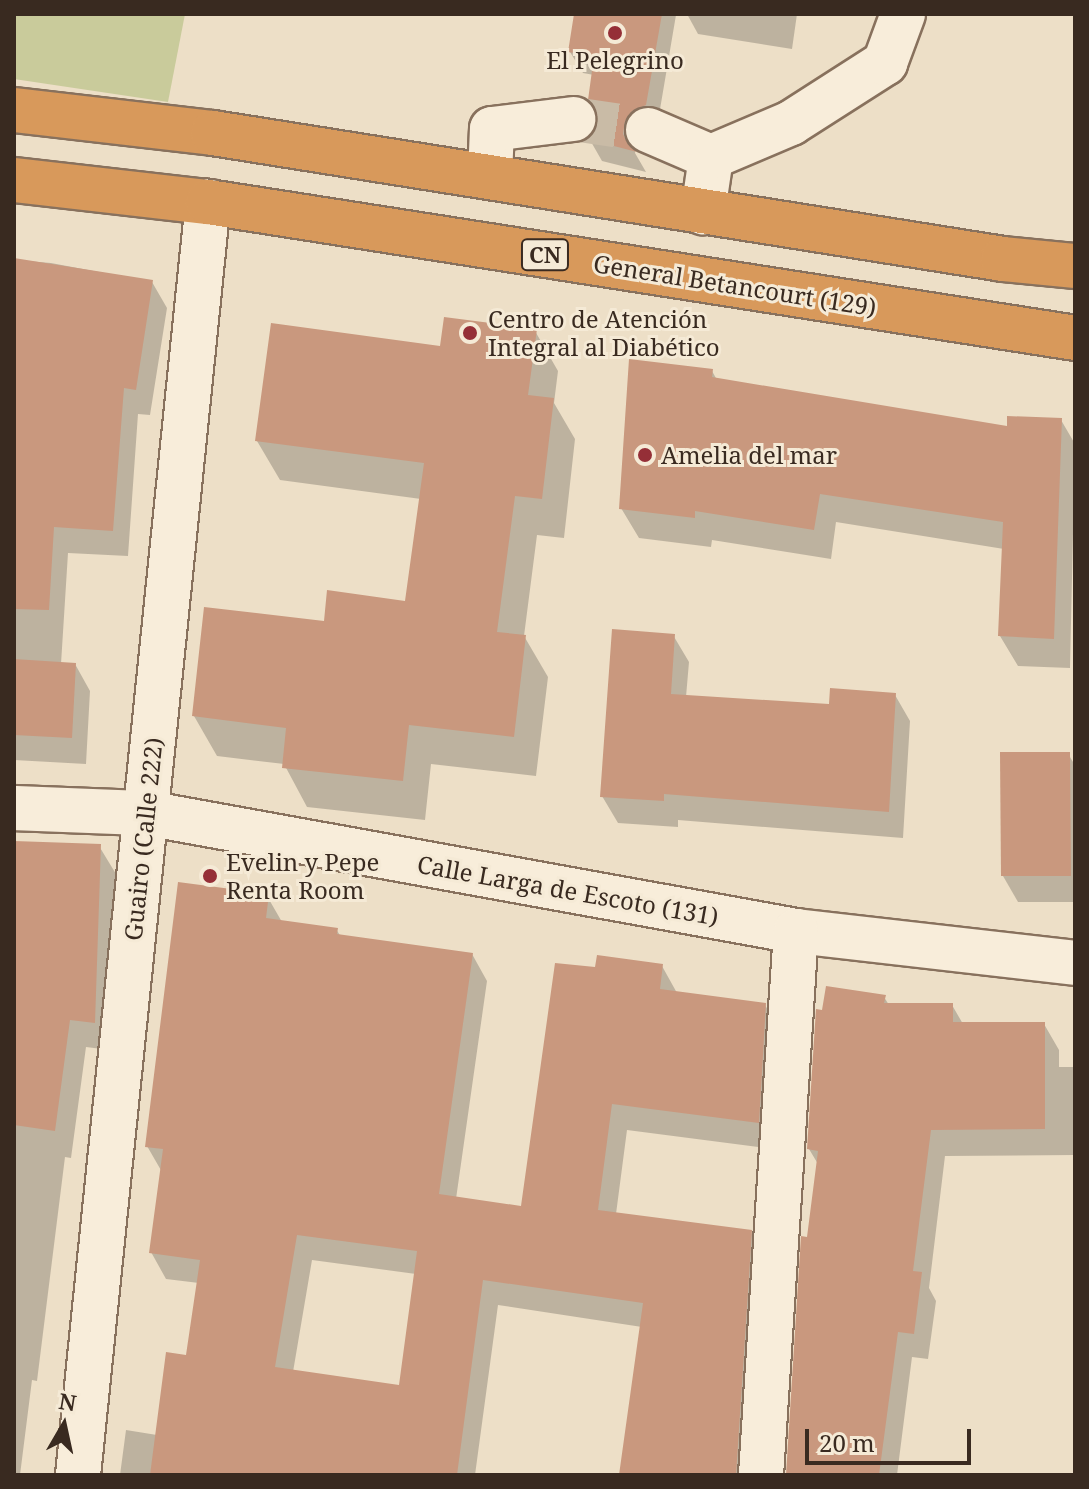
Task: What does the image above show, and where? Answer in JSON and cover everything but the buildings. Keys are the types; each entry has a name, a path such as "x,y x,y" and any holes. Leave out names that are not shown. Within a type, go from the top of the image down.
{"highway":[{"path":"14,110 213,133 1003,259 1075,266"},
{"name":"General Betancourt (129)","path":"14,180 208,202 1075,338"}],"street":[{"path":"648,130 711,157 791,123 885,63 903,14"},
{"path":"490,176 492,129 573,119"},
{"path":"703,212 711,157"},
{"name":"Guairo (Calle 222)","path":"78,1475 208,202"},
{"name":"Calle Larga de Escoto (131)","path":"14,808 146,813 796,931 1075,963"},
{"path":"761,1475 796,931"}],"green space":[{"path":"14,14 185,14 168,102 14,79"}],"tunnel":[{"path":"573,119 648,130"}],"place":[{"name":"El Pelegrino","path":"615,33"},
{"name":"Centro de Atención Integral al Diabético","path":"470,333"},
{"name":"Amelia del mar","path":"645,455"},
{"name":"Evelin y Pepe Renta Room","path":"210,876"}]}
